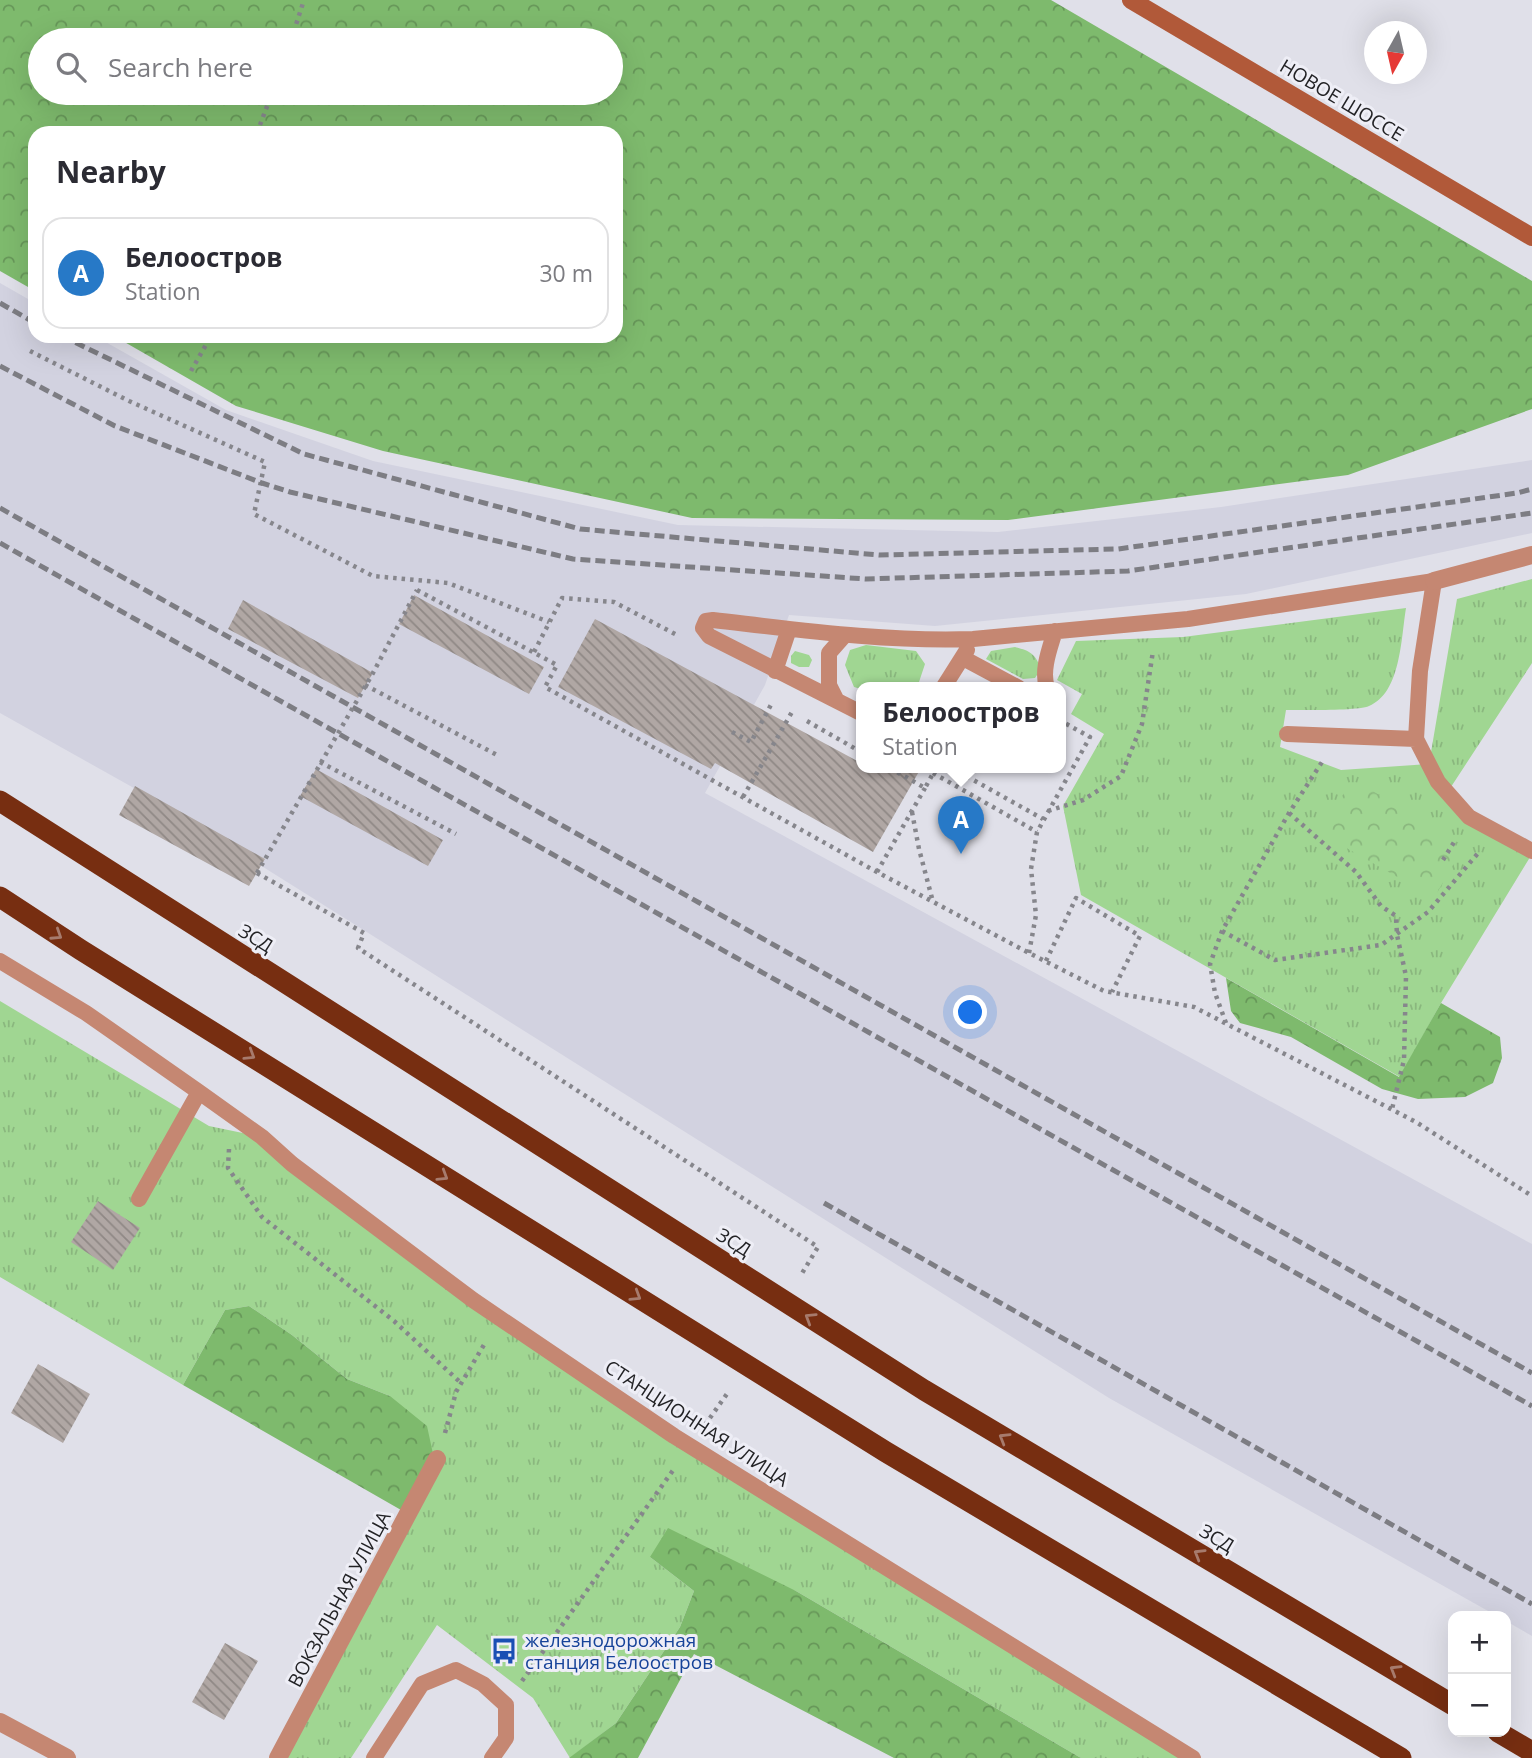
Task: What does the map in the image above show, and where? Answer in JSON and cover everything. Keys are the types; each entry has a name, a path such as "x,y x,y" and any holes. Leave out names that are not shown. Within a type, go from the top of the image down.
{"highway":[{"name":"ЗСД","path":"0,801 924,1390 1448,1702"},
{"path":"0,897 886,1452 1401,1758"}],"main road":[{"name":"НОВОЕ ШОССЕ","path":"1131,0 1532,237"}],"street":[{"path":"1433,581 1532,555"},
{"name":"ВОКЗАЛЬНАЯ УЛИЦА","path":"278,1758 437,1459"},
{"path":"0,1722 67,1758"}],"lane":[{"path":"856,710 709,636 703,628 706,621 844,636 973,639 1188,619 1433,581 1420,671 1416,739 1438,782 1469,817 1532,851"},
{"path":"775,671 789,629"},
{"path":"1045,682 1048,654 1055,631"},
{"path":"837,701 830,685 830,653 844,636"},
{"path":"947,682 973,639"},
{"path":"963,658 1007,682"},
{"path":"1287,734 1416,739"},
{"name":"СТАНЦИОННАЯ УЛИЦА","path":"0,961 86,1013 199,1092 262,1137 334,1196 500,1318 690,1446 1193,1758"},
{"path":"139,1199 199,1092"},
{"path":"374,1758 422,1684 456,1670 483,1684 506,1704 506,1738 492,1758"}],"path":[{"path":"295,28 304,0"},
{"path":"260,126 268,105"},
{"path":"191,371 207,343"},
{"path":"30,351 129,401 265,462 254,514 373,576 448,583 549,622"},
{"path":"801,1276 818,1247 358,948 365,933 257,873 417,590 557,665 545,687 877,872 1104,990 1194,1007 1416,1122 1532,1196"},
{"path":"534,652 562,598 614,603 687,639"},
{"path":"1048,811 1083,800 1121,776 1142,724 1153,648 1150,623"},
{"path":"365,685 497,755"},
{"path":"764,697 856,749"},
{"path":"732,732 751,742 773,701"},
{"path":"743,797 792,712"},
{"path":"1030,953 1036,915 1031,869 1037,832 1090,737 1066,724"},
{"path":"1226,1024 1215,993 1210,964 1222,931 1289,813 1337,736"},
{"path":"320,762 456,834"},
{"path":"899,773 925,788"},
{"path":"877,872 934,773"},
{"path":"938,773 1037,832"},
{"path":"961,773 1043,820"},
{"path":"912,812 933,902"},
{"path":"1289,813 1356,872 1381,906 1396,916 1397,935 1406,976 1404,1060 1392,1109"},
{"path":"1222,931 1275,960 1381,945 1427,912 1496,833"},
{"path":"1046,961 1076,898 1140,936 1112,992"},
{"path":"230,1115 229,1168 262,1217 394,1321 461,1383"},
{"path":"437,1459 456,1392 500,1318"},
{"path":"506,1704 729,1391"}],"shaded area":[{"path":"0,283 28,299 28,343 107,343 226,410 373,461 678,525 998,532 1221,507 1532,460 1532,533 1246,594 935,626 789,615 765,685 705,793 1532,1244 1532,1636 1511,1624 1511,1611 1488,1611 1109,1398 166,806 0,713"}],"green space":[{"path":"0,0 1051,0 1532,281 1532,409 1348,475 1008,520 692,518 383,451 236,406 126,343 623,343 623,126 28,126 28,287 0,271"},
{"path":"1532,579 1532,663 1449,790 1458,805 1532,854 1441,1003 1400,1077 1081,895 1063,806 1104,734 1071,714 1082,694 1066,685 1066,682 1057,680 1076,641 1183,637 1406,608 1398,663 1388,689 1380,699 1369,706 1354,709 1286,710 1280,747 1341,770 1429,764 1457,599"},
{"path":"866,645 916,651 925,664 919,682 856,682 856,688 845,665 850,650"},
{"path":"1015,647 1037,659 1041,669 1035,678 1023,679 986,659 991,651"},
{"path":"795,651 809,655 812,660 809,667 799,667 791,663 791,656"},
{"path":"1350,783 1361,784 1464,846 1434,898 1321,831"},
{"path":"1226,978 1399,1077 1441,1003 1500,1037 1502,1058 1493,1083 1465,1097 1418,1099 1382,1089 1291,1037 1240,1023 1231,1011"},
{"path":"0,1001 209,1126 262,1137 473,1300 1193,1758 1081,1758 796,1591 650,1557 694,1591 680,1627 616,1723 570,1758 533,1698 437,1625 351,1758 282,1758 408,1514 390,1396 347,1379 292,1335 249,1306 225,1310 183,1385 0,1277"},
{"path":"249,1306 292,1335 347,1379 390,1396 427,1426 435,1463 408,1514 183,1385 225,1310"},
{"path":"668,1528 796,1591 1081,1758 894,1758 694,1654 638,1758 569,1758 616,1723 680,1627 694,1591 650,1557"}],"building":[{"path":"414,595 544,667 529,694 399,624"},
{"path":"243,600 373,673 358,698 228,629"},
{"path":"595,619 856,760 856,773 918,773 873,852 715,763 711,769 558,687"},
{"path":"316,769 443,840 428,866 300,796"},
{"path":"135,786 265,859 249,886 119,815"},
{"path":"98,1201 140,1228 113,1270 71,1242"},
{"path":"38,1364 90,1394 63,1443 11,1413"},
{"path":"225,1643 258,1661 224,1720 192,1702"}],"railway":[{"path":"0,303 28,319"},
{"path":"76,343 304,454 580,529 879,555 1118,549 1532,489"},
{"path":"0,366 115,426 262,483 573,559 866,579 1128,571 1532,513"},
{"path":"0,508 1532,1373"},
{"path":"0,543 1532,1406"},
{"path":"824,1203 1532,1604"}],"place":[{"name":"Белоостров","path":"961,854"},
{"name":"железнодорожная станция Белоостров","path":"504,1651"}]}
